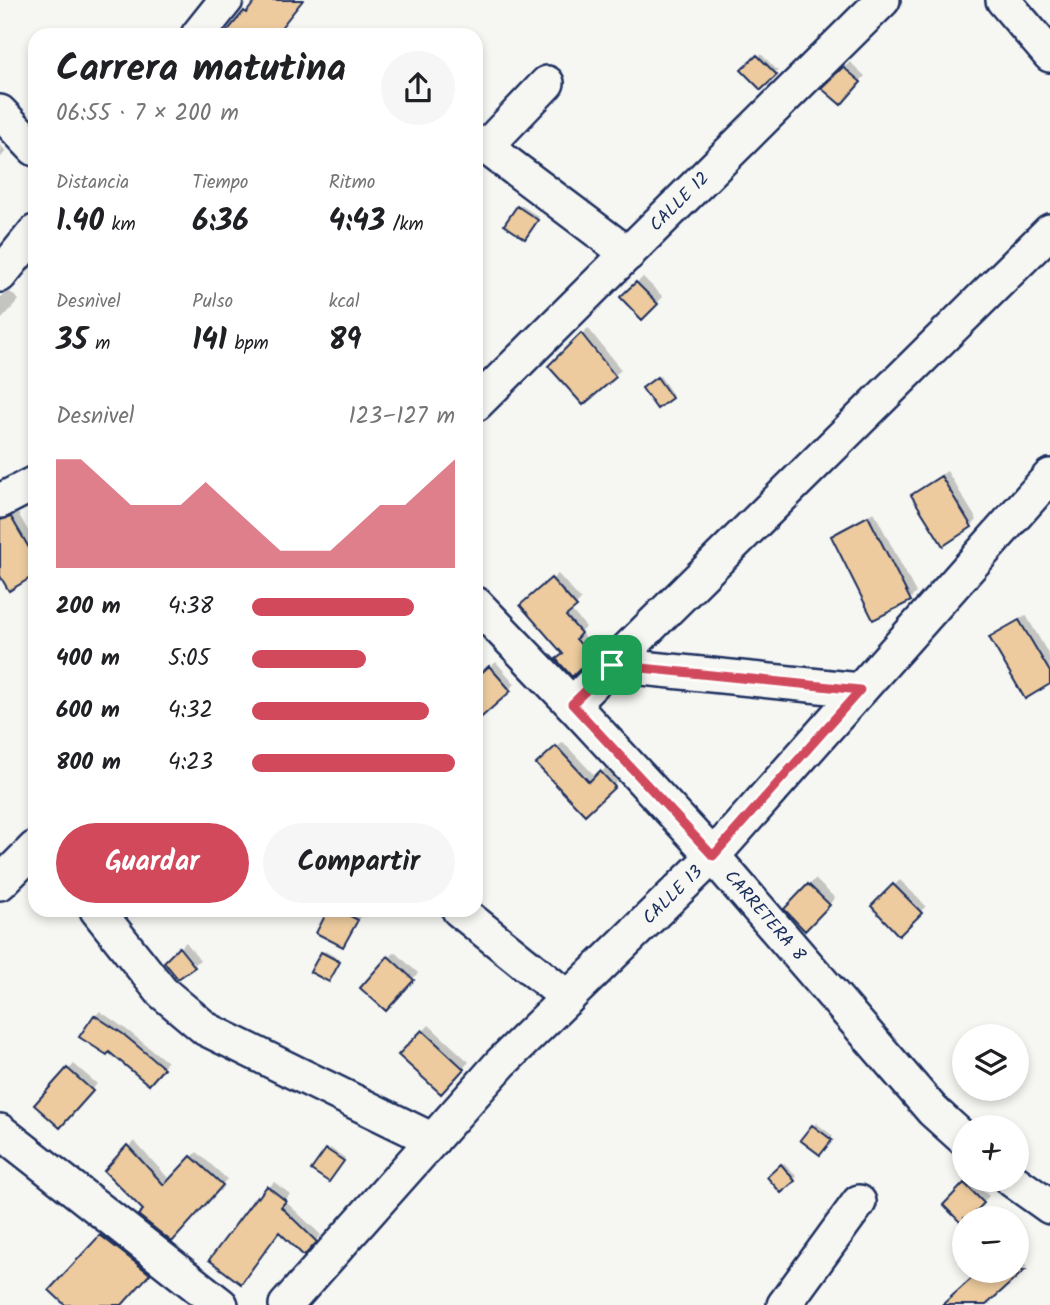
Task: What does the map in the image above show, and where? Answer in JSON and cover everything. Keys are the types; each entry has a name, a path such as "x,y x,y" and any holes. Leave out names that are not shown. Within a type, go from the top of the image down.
{"street":[{"path":"204,28 226,0"},
{"name":"CALLE 12","path":"483,397 883,0"},
{"path":"1003,0 1050,55"},
{"path":"547,83 486,147 628,254"},
{"path":"0,112 28,142"},
{"path":"572,704 1050,231"},
{"path":"0,275 28,241"},
{"name":"CALLE 13","path":"286,1305 500,1063 713,856 1050,475"},
{"path":"0,501 28,487"},
{"name":"CARRETERA 8","path":"483,611 713,856 933,1111 952,1128"},
{"path":"612,665 860,690"},
{"path":"0,883 28,855"},
{"path":"103,917 162,992 206,1028 433,1140"},
{"path":"468,917 568,998"},
{"path":"0,1131 221,1305"},
{"path":"1029,1192 1050,1207"},
{"path":"784,1305 859,1202"}],"building":[{"path":"256,0 303,0 281,28 230,28 244,11 246,13"},
{"path":"757,55 777,75 761,90 741,70"},
{"path":"843,67 861,82 841,105 821,88"},
{"path":"517,206 538,220 525,239 504,225"},
{"path":"636,282 658,304 642,320 620,297"},
{"path":"581,333 616,377 583,405 548,366"},
{"path":"657,377 672,398 657,409 642,388"},
{"path":"941,476 972,527 943,546 911,495"},
{"path":"868,516 911,601 873,620 831,536"},
{"path":"11,517 28,546 28,579 9,591 0,576 0,520"},
{"path":"551,578 577,607 566,616 581,633 576,639 592,657 572,677 556,659 563,654 520,605"},
{"path":"1019,620 1050,672 1050,684 1025,699 989,637"},
{"path":"489,666 511,691 483,716 483,672"},
{"path":"556,746 589,782 600,771 615,787 585,815 536,764"},
{"path":"808,884 830,905 805,931 784,909"},
{"path":"893,884 922,913 899,936 871,906"},
{"path":"324,917 352,917 358,920 343,947 316,933"},
{"path":"179,947 195,967 178,979 164,962"},
{"path":"321,952 340,962 329,982 310,972"},
{"path":"388,956 414,980 386,1011 360,988"},
{"path":"94,1015 123,1034 164,1068 149,1085 109,1052 107,1055 79,1037"},
{"path":"422,1030 464,1069 441,1094 398,1055"},
{"path":"67,1068 93,1091 60,1128 34,1105"},
{"path":"812,1125 832,1140 820,1155 800,1140"},
{"path":"127,1145 164,1185 191,1156 223,1185 172,1242 138,1215 143,1210 104,1171"},
{"path":"326,1149 344,1161 329,1182 311,1170"},
{"path":"781,1164 795,1181 781,1193 767,1177"},
{"path":"267,1186 286,1201 281,1207 317,1242 304,1256 279,1232 241,1284 209,1260"},
{"path":"955,1192 973,1192 984,1203 981,1206 952,1206 952,1214 943,1205"},
{"path":"100,1235 150,1274 122,1305 65,1305 49,1290"},
{"path":"967,1283 1011,1283 986,1305 942,1305"}],"route":[{"path":"612,665 860,690 713,856 572,704 612,665"}]}
